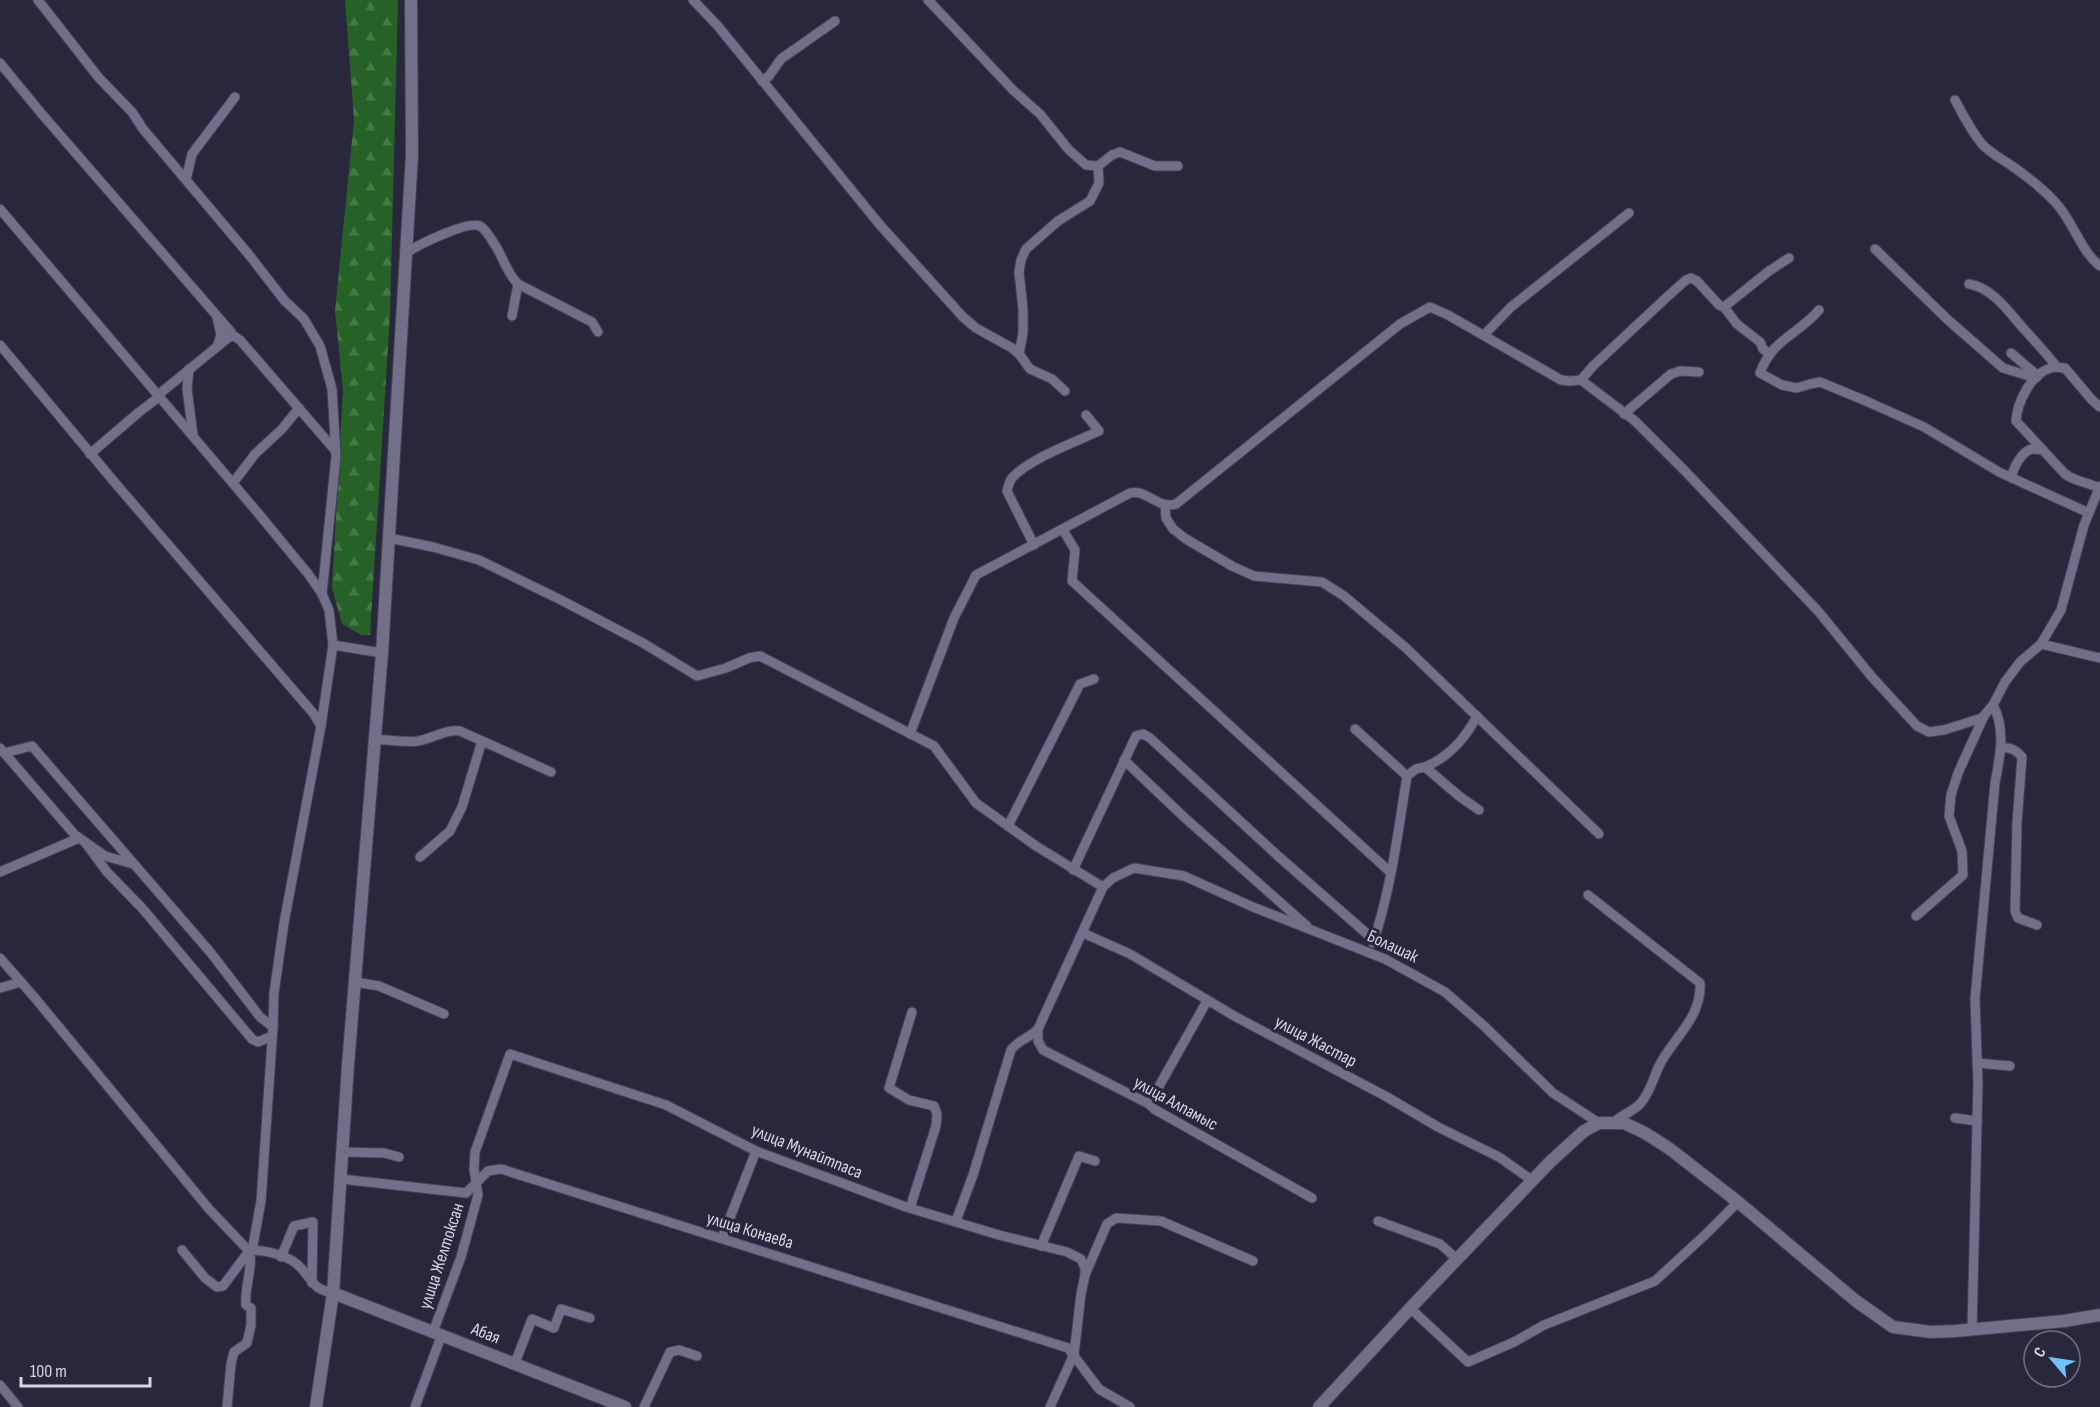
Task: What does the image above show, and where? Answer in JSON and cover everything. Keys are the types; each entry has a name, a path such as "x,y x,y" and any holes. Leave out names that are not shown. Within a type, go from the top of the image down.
{"main road":[{"path":"316,1407 333,1293 355,982 382,653 412,155 411,0"},
{"path":"1319,1407 1410,1308 1567,1145 1599,1123 1624,1123 1646,1133 1670,1149 1738,1202 1856,1301 1893,1327 1931,1332 2064,1321 2100,1315"},
{"name":"Абая","path":"333,1293 625,1407"}],"street":[{"path":"38,0 99,78 132,111 143,129 284,300 304,319 320,346 332,389 335,451 322,594"},
{"path":"693,0 717,25 880,225 963,318 1019,354 1030,369 1052,379 1065,391"},
{"path":"928,0 1013,90 1040,114 1069,150 1086,165 1098,166 1120,152 1155,166 1179,166"},
{"path":"762,81 781,59 835,21"},
{"path":"0,63 231,335 240,340 335,451"},
{"path":"186,180 192,154 235,97"},
{"path":"1955,100 1982,144 2033,181 2055,202 2069,218 2090,258 2100,266"},
{"path":"1019,354 1023,333 1019,272 1021,260 1026,249 1058,221 1090,201 1099,183 1098,166"},
{"path":"0,209 309,575 330,610 333,645 321,726 284,923 274,993 261,1201 244,1292 246,1305 251,1308 251,1325 247,1343 234,1352 232,1358 228,1407"},
{"path":"1484,335 1511,307 1629,213"},
{"path":"406,253 452,231 473,224 481,227 489,235 509,275 518,284 592,322 598,332"},
{"path":"1875,249 1947,319 2003,368 2037,377"},
{"path":"1724,307 1789,258"},
{"path":"1581,380 1593,366 1686,280 1691,278 1697,281 1719,305 1724,307 1737,324 1760,342 1763,349 1770,354"},
{"path":"512,316 518,284"},
{"path":"1969,284 1976,285 1995,297 2008,309 2057,367"},
{"path":"910,734 954,618 976,575 1130,493 1138,491 1165,505 1176,504 1413,315 1430,307 1484,335 1561,380 1581,380 1635,421 1795,586 1904,713 1917,726 1929,732 1975,721 1983,716 1993,705 2005,682 2020,662 2041,644 2061,610 2079,541 2100,487 2073,480 2016,421 2022,396 2042,371 2053,367 2065,368 2092,400 2100,406"},
{"path":"212,310 220,327 221,335 217,347"},
{"path":"1820,310 1788,335 1770,354 1760,373 1797,388 1820,382 1849,393 1924,427 2012,478 2089,513"},
{"path":"90,454 231,335"},
{"path":"0,345 90,454 314,713 321,726"},
{"path":"2011,353 2037,377"},
{"path":"189,369 187,388 194,437"},
{"path":"1624,414 1671,374 1680,371 1699,372"},
{"path":"233,483 255,454 282,429 299,408"},
{"path":"1034,545 1007,491 1011,479 1029,465 1099,431 1086,415"},
{"path":"2012,478 2012,472 2024,454 2030,449 2042,449"},
{"path":"1165,505 1166,518 1173,528 1186,539 1232,566 1254,576 1322,582 1344,596 1406,648 1599,834"},
{"path":"1063,530 1075,550 1072,581 1390,872"},
{"path":"389,538 479,560 643,643 697,676 760,656 934,746 975,803 1073,870 1103,887 1038,1029 1032,1035 1016,1043 1011,1050 973,1175 956,1221"},
{"path":"2041,644 2100,658"},
{"path":"333,645 382,653"},
{"path":"1008,826 1080,684 1094,679"},
{"path":"1972,1329 1977,1121 1975,999 1995,783 2001,748 1998,714 1993,705"},
{"path":"1370,951 1389,890 1390,872 1407,776 1416,769 1434,763 1463,740 1478,716"},
{"path":"1916,916 1963,875 1962,851 1949,816 1951,795 1983,716"},
{"path":"1355,729 1407,776"},
{"path":"375,740 416,741 449,730 460,730 551,772"},
{"path":"1073,870 1136,736 1143,734 1374,940"},
{"path":"420,857 450,831 462,807 482,741"},
{"path":"2,750 32,746 211,952 273,1032"},
{"path":"2001,748 2008,747 2022,757 2017,823 2015,911 2018,918 2037,925"},
{"path":"2,750 82,840 107,872 142,908 252,1039 258,1042 273,1032"},
{"path":"1124,760 1185,818 1311,930"},
{"path":"1425,767 1479,810"},
{"path":"82,840 105,856 127,861 135,866"},
{"path":"0,872 82,840"},
{"name":"Болашак","path":"1103,887 1113,878 1134,868 1184,876 1311,930 1370,951 1445,992 1483,1025 1553,1093 1599,1123"},
{"path":"1588,895 1700,983 1701,990 1693,1016 1667,1052 1646,1096 1613,1123"},
{"name":"улица Жастар","path":"1083,933 1130,954 1207,1001 1438,1127 1499,1157 1533,1180"},
{"path":"0,958 209,1209 251,1251 269,1251 300,1265 312,1283 320,1290 333,1293"},
{"path":"0,988 21,982"},
{"path":"355,982 379,986 444,1014"},
{"path":"1149,1104 1207,1001"},
{"path":"910,1208 936,1126 934,1106 909,1100 889,1088 912,1012"},
{"name":"улица Алпамыс","path":"1038,1029 1038,1041 1042,1050 1149,1104 1154,1109 1312,1198"},
{"name":"улица Мунайтпаса","path":"510,1054 666,1105 756,1151 910,1208 1077,1256 1083,1262 1085,1275"},
{"name":"улица Желтоксан","path":"415,1407 470,1229 478,1195 475,1152 510,1054"},
{"path":"1977,1063 2010,1066"},
{"path":"1955,1118 1977,1121"},
{"path":"722,1238 756,1151"},
{"path":"343,1152 384,1153 399,1157"},
{"path":"1041,1246 1079,1156 1095,1161"},
{"name":"улица Конаева","path":"341,1179 466,1193 488,1171 501,1169 1068,1348 1099,1389 1130,1407"},
{"path":"1410,1308 1468,1362 1514,1342 1544,1325 1655,1281 1738,1202"},
{"path":"1050,1407 1074,1354 1085,1275 1107,1224 1116,1218 1161,1221 1253,1261"},
{"path":"1378,1221 1440,1244 1457,1259"},
{"path":"281,1257 294,1226 313,1222 312,1283"},
{"path":"182,1250 205,1278 217,1287 223,1286 251,1251"},
{"path":"514,1363 532,1319 554,1328 561,1309 590,1318"},
{"path":"644,1407 670,1352 679,1350 697,1356"},
{"path":"0,1385 18,1407"}],"green space":[{"path":"345,0 398,0 390,315 370,635 362,635 342,624 332,588 343,390 335,311 354,120"}]}
